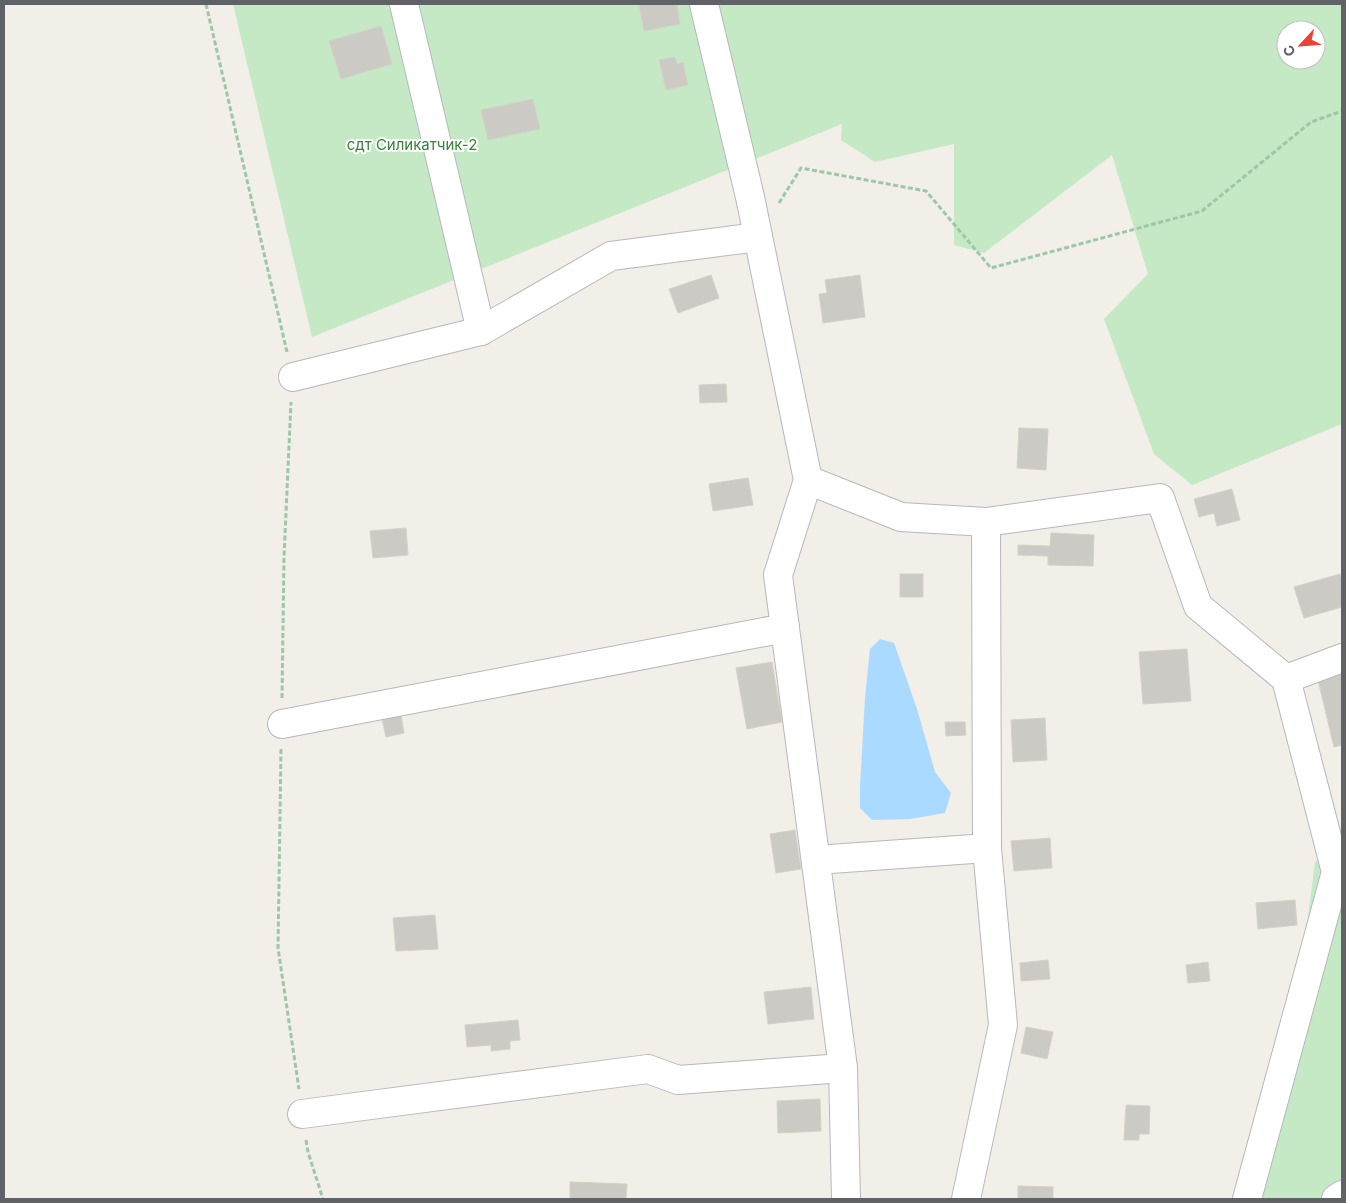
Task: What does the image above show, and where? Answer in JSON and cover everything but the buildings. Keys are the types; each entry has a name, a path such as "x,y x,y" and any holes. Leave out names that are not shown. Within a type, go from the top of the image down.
{"street":[{"path":"404,4 481,331"},
{"path":"704,4 750,197 808,480 778,575 843,1068 846,1199"},
{"path":"293,377 481,331 611,256 758,237"},
{"path":"808,480 901,517 986,522 1160,498 1198,606 1286,679 1339,870 1247,1199"},
{"path":"966,1199 1003,1025 987,848 986,522"},
{"path":"282,724 785,628"},
{"path":"1286,679 1342,658"},
{"path":"816,860 987,848"},
{"path":"302,1114 648,1068 678,1080 843,1068"},
{"path":"1336,1199 1342,1195"}],"path":[{"path":"206,4 293,377 284,557 278,948 308,1152 323,1199"},
{"path":"758,237 800,168 926,191 991,268 1202,211 1311,122 1342,111"}],"green space":[{"name":"сдт Силикатчик-2","path":"233,4 1342,4 1342,424 1192,485 1154,454 1104,319 1148,274 1112,155 984,253 954,245 954,144 875,162 841,140 842,124 312,337"},
{"path":"1342,845 1342,1199 1242,1199 1299,988 1315,862"}],"water":[{"path":"880,639 894,643 917,709 935,772 951,793 945,813 910,819 872,820 860,808 865,698 870,649"}]}
